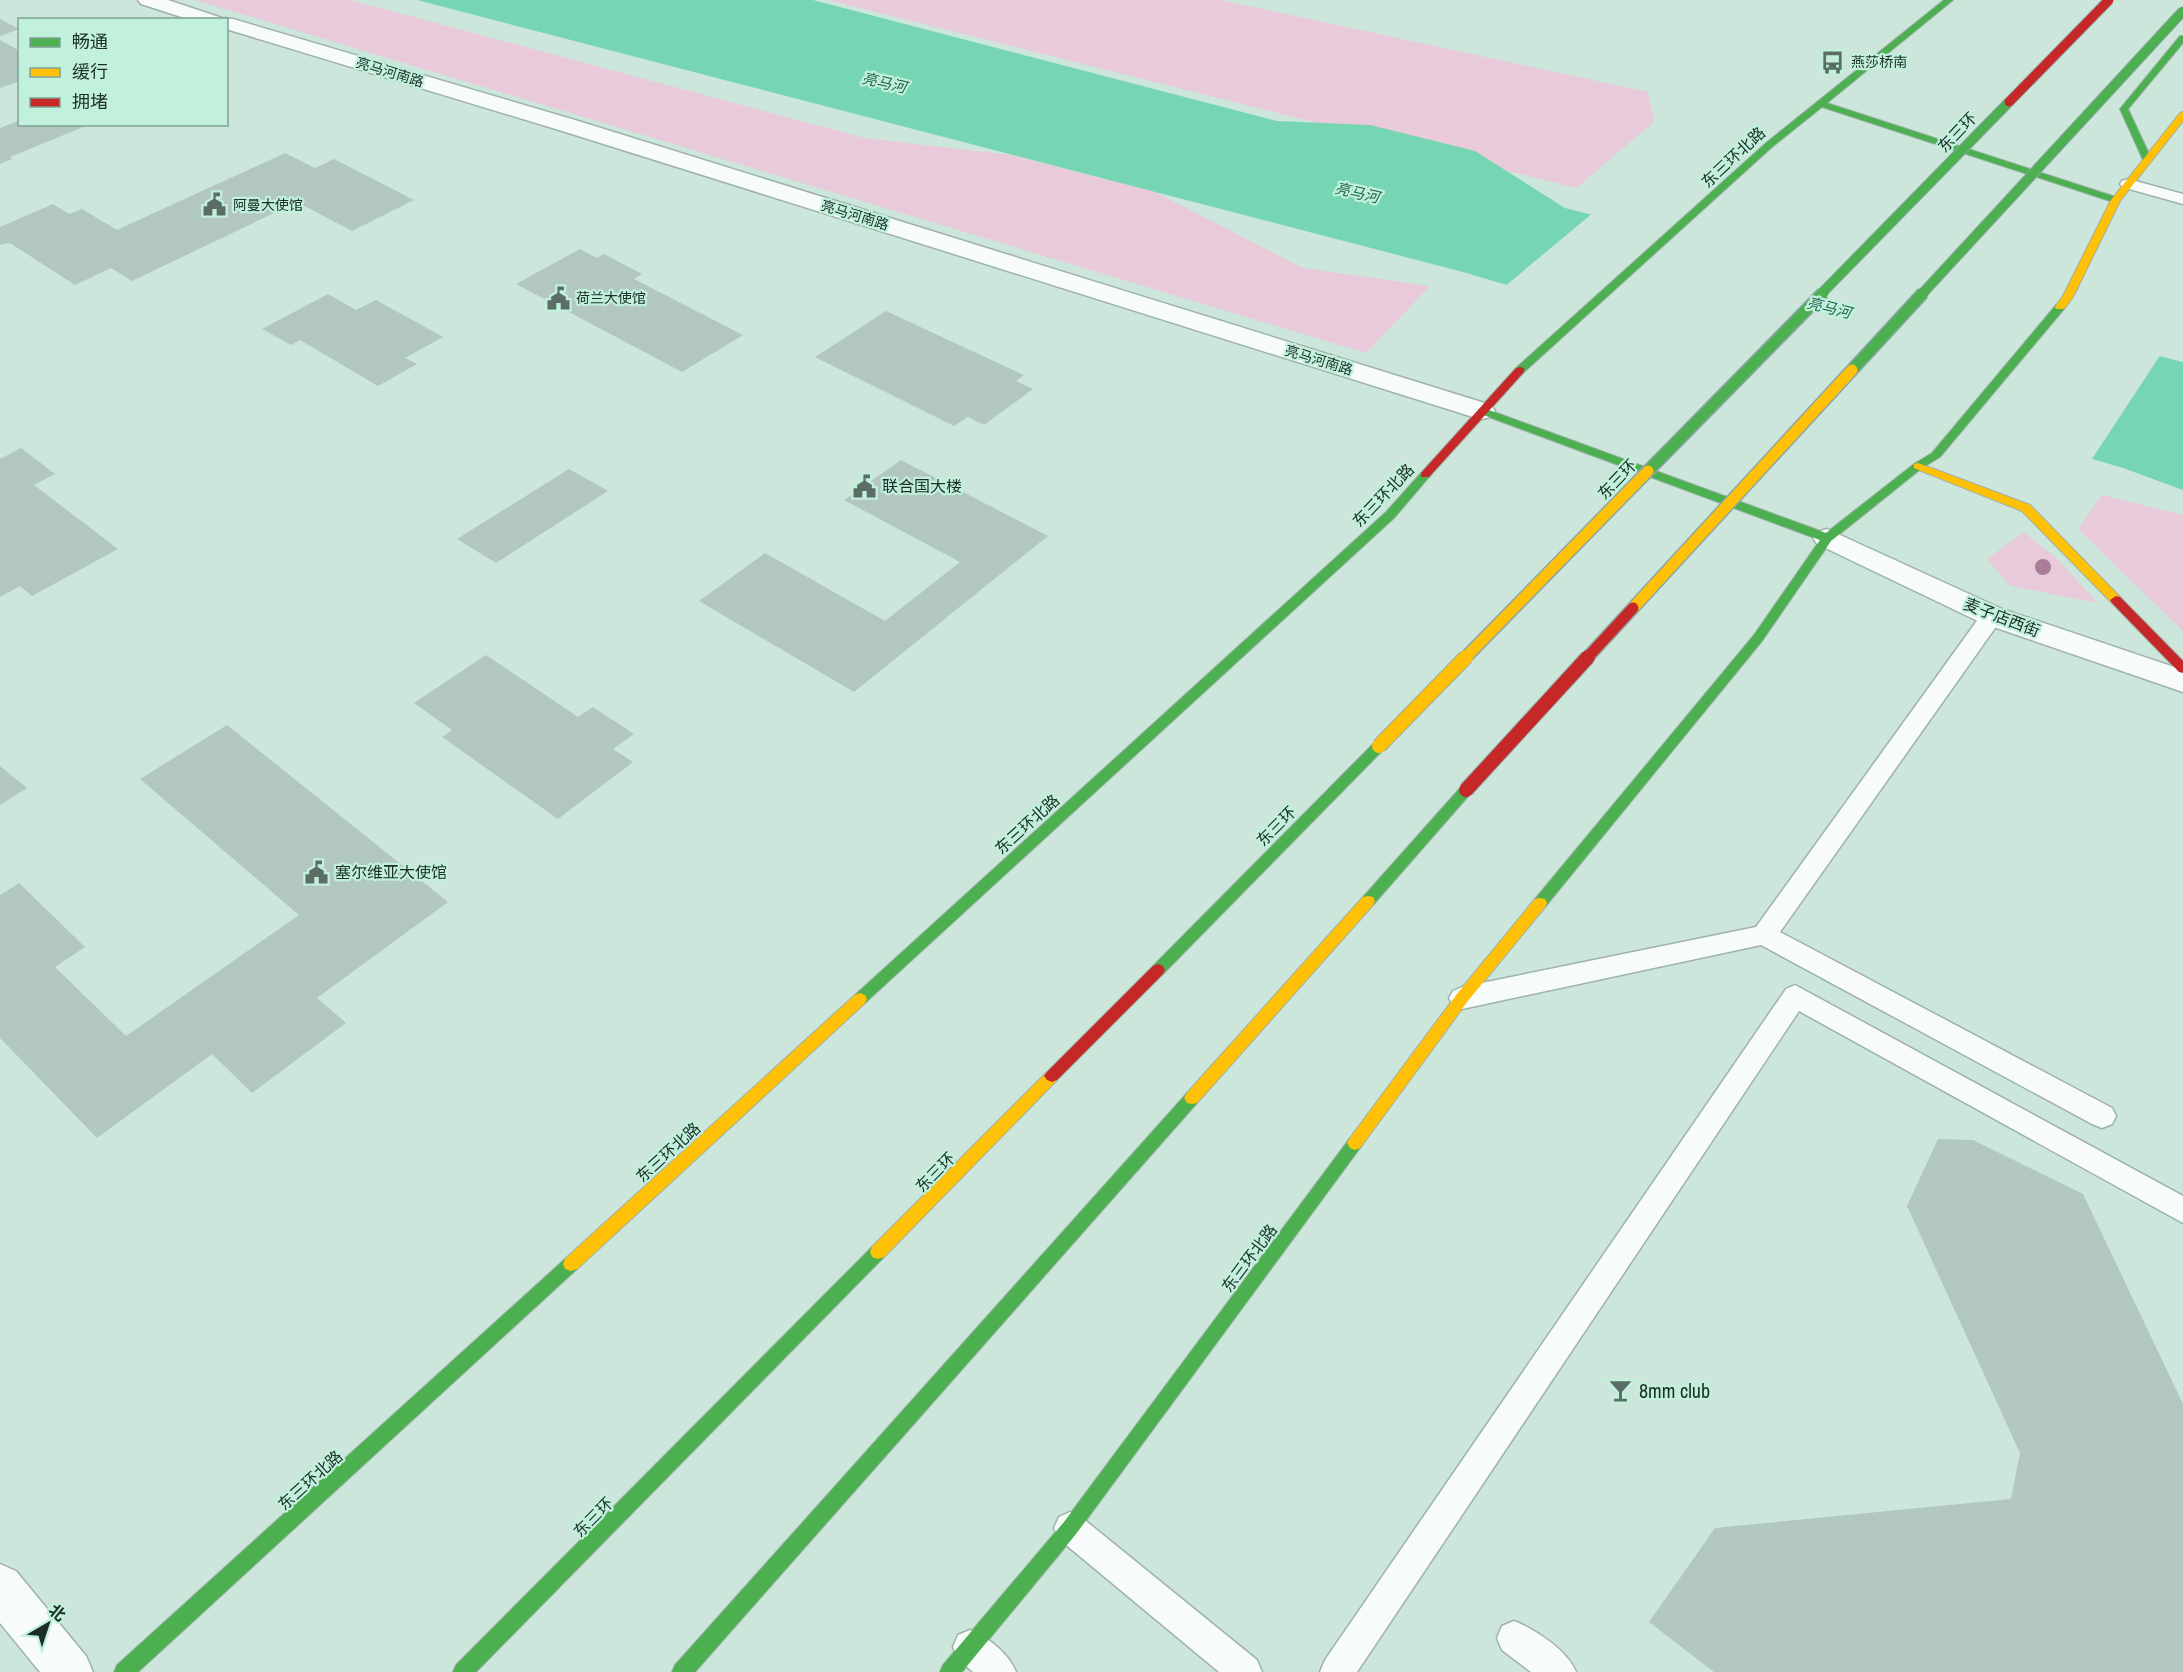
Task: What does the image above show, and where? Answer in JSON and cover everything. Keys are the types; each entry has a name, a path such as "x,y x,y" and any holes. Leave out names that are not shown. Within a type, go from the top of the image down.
{"main road":[{"name":"东三环北路","path":"124,1672 1390,514 1482,411 1548,342 1819,103 1949,0"},
{"name":"东三环","path":"463,1672 1379,746 2109,0"},
{"path":"682,1672 1466,790 2183,11"},
{"path":"2147,160 2124,109 2183,38"},
{"path":"1819,103 2116,200"},
{"name":"东三环北路","path":"960,1660 1070,1528 1462,998 1758,638 1827,538 1918,466 1936,455 2068,297 2116,200 2183,115"},
{"path":"1482,411 1827,538"},
{"path":"1918,466 2026,508 2183,669"}],"street":[{"path":"148,0 206,18"},
{"name":"亮马河南路","path":"228,24 567,125 1482,411"},
{"name":"麦子店西街","path":"1827,538 1992,616 2183,681"},
{"path":"0,1587 70,1672"}],"lane":[{"path":"2128,184 2183,199"},
{"path":"1764,935 1992,616"},
{"path":"1462,998 1764,935 2102,1116"},
{"path":"1337,1672 1795,996 2183,1210"},
{"path":"1070,1528 1245,1672"},
{"path":"1514,1638 1559,1672"},
{"path":"960,1660 999,1672"}],"shaded area":[{"path":"195,0 350,0 865,138 1010,155 1153,191 1303,268 1430,286 1366,353"},
{"path":"828,0 1221,0 1648,92 1654,122 1576,188"},
{"path":"2102,495 2183,515 2183,631 2078,529"},
{"path":"2023,532 2055,557 2098,603 2010,586 1987,559"}],"water":[{"name":"亮马河","path":"417,0 813,0 1277,121 1370,125 1475,151 1565,208 2183,362 2183,490 2123,468 1463,272"}],"pier":[{"path":"1594,212 2161,354 2090,462 1504,287"}],"building":[{"path":"0,19 18,28 18,29 0,36"},
{"path":"0,40 18,50 18,82 0,88"},
{"path":"18,121 18,126 86,126 10,157 12,159 0,164 0,128"},
{"path":"285,153 315,168 334,159 414,200 352,231 297,202 132,281 111,268 75,285 10,243 0,245 0,227 53,204 69,214 82,209 117,230"},
{"path":"580,249 597,258 604,254 642,274 634,279 743,335 682,372 516,284"},
{"path":"328,294 356,310 376,300 443,337 405,358 417,364 378,386 300,340 291,345 262,329"},
{"path":"886,311 1024,375 1016,381 1033,389 984,425 968,417 954,426 815,357"},
{"path":"21,448 55,474 34,485 118,549 32,596 20,586 0,597 0,459"},
{"path":"901,460 1048,536 854,692 699,601 765,553 885,621 960,562 844,500"},
{"path":"569,469 608,491 496,563 457,539"},
{"path":"486,655 578,717 593,707 634,734 613,749 633,762 558,819 442,737 452,730 414,703"},
{"path":"227,725 448,902 317,998 346,1023 252,1093 212,1054 97,1138 0,1038 0,895 19,883 85,947 55,967 126,1036 299,915 140,779"},
{"path":"0,766 27,788 0,805"},
{"path":"1938,1139 1973,1140 2083,1194 2183,1404 2183,1672 1714,1672 1649,1622 1715,1528 2011,1499 2020,1453 1907,1206"}],"traffic: fast":[{"path":"1520,370 1769,145 1949,0"},
{"path":"1852,370 2183,11"},
{"path":"2147,160 2124,109 2183,38"},
{"path":"1648,471 2009,102"},
{"path":"1819,103 2116,200"},
{"path":"1540,903 1758,638 1827,538 1918,466 1936,455 2060,307"},
{"path":"1482,411 1827,538"},
{"path":"860,999 1390,515 1425,475"},
{"path":"1158,970 1379,746"},
{"path":"1368,901 1466,790"},
{"path":"682,1672 1192,1098"},
{"path":"950,1672 1070,1528 1355,1143"},
{"path":"463,1672 878,1252"},
{"path":"124,1672 571,1264"}],"traffic: slow":[{"path":"2060,307 2068,297 2116,200 2183,115"},
{"path":"1633,608 1852,370"},
{"path":"1918,466 2026,508 2116,600"},
{"path":"1379,746 1648,471"},
{"path":"1192,1098 1368,901"},
{"path":"1355,1143 1462,998 1540,903"},
{"path":"571,1264 860,999"},
{"path":"878,1252 1052,1076"}],"traffic: jam":[{"path":"2009,102 2109,0"},
{"path":"1425,475 1520,370"},
{"path":"2116,600 2183,669"},
{"path":"1466,790 1633,608"},
{"path":"1052,1076 1158,970"}],"place":[{"name":"燕莎桥南","path":"1833,62"},
{"name":"阿曼大使馆","path":"215,205"},
{"name":"荷兰大使馆","path":"558,298"},
{"name":"联合国大楼","path":"864,486"},
{"name":"塞尔维亚大使馆","path":"317,872"},
{"name":"8mm club","path":"1621,1391"}]}
